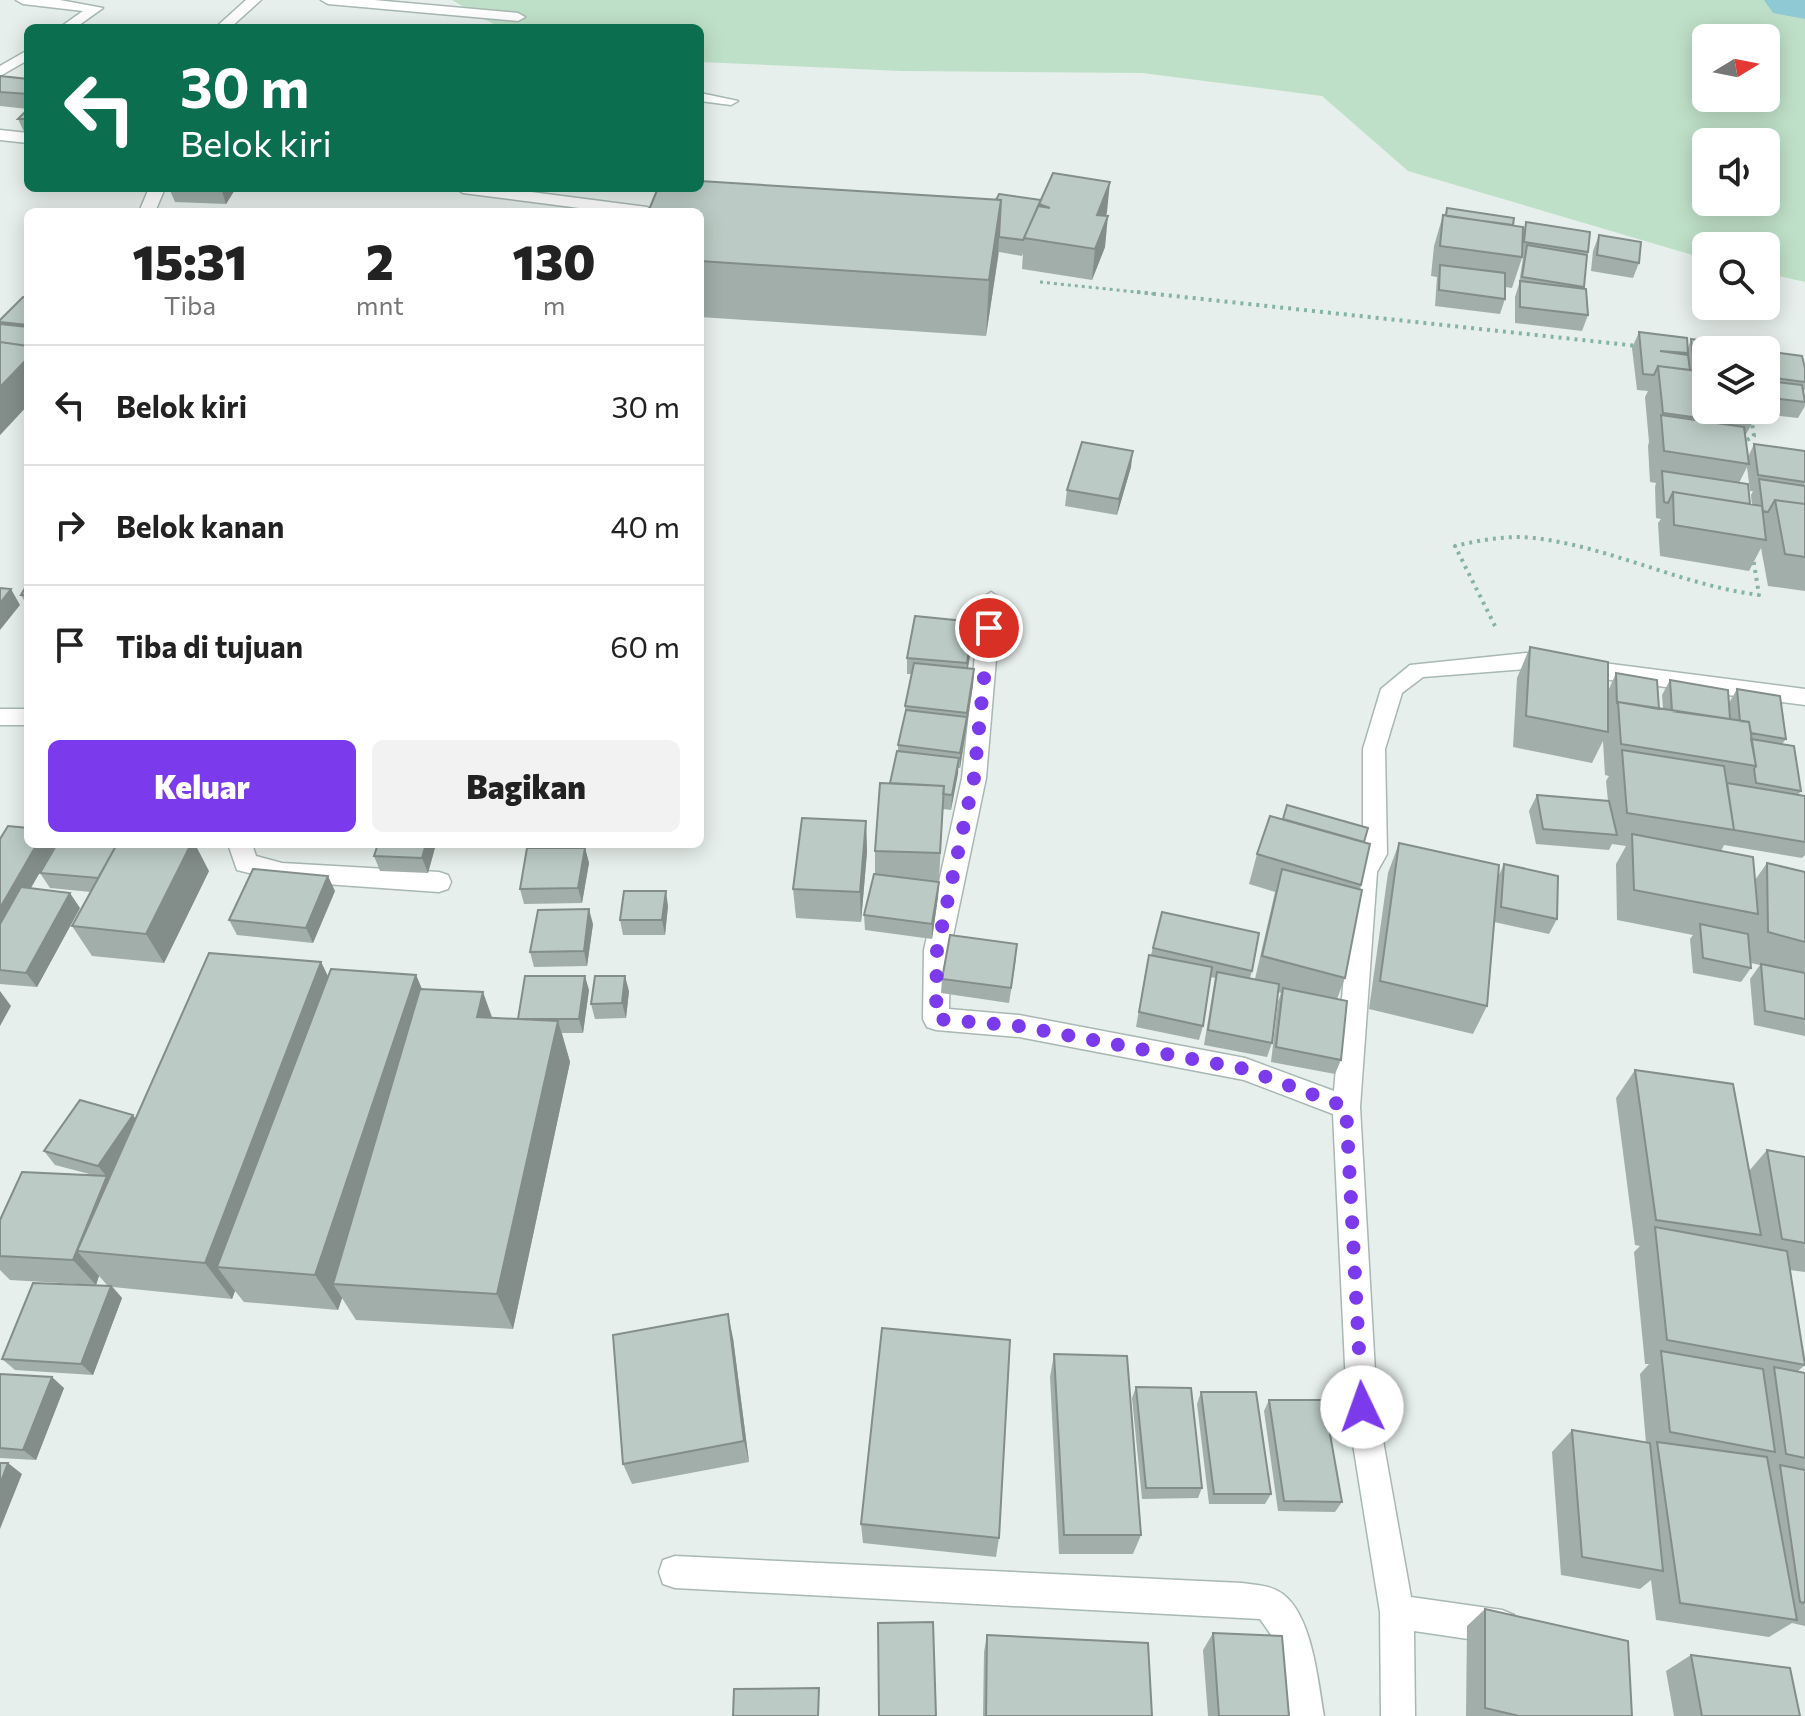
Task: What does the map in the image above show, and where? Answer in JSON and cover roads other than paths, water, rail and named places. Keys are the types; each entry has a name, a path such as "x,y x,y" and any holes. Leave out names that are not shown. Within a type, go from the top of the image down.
{"street":[{"path":"23,0 96,8 72,24"},
{"path":"227,24 254,0"},
{"path":"328,0 518,17"},
{"path":"0,72 24,57"},
{"path":"704,98 731,101"},
{"path":"0,135 24,138"},
{"path":"500,192 618,208"},
{"path":"991,599 974,778 937,950 936,1019 1019,1026 1245,1069 1346,1107"},
{"path":"1398,1716 1397,1612 1362,1407 1346,1107 1365,871 1375,854 1374,749 1392,689 1418,670 1526,661 1805,697"},
{"path":"0,717 24,717"},
{"path":"241,848 246,863 282,872 439,882"},
{"path":"675,1572 1242,1599 1270,1604 1292,1636 1307,1716"},
{"path":"1397,1612 1534,1631"}],"waterway":[{"path":"1795,0 1805,1"}]}
